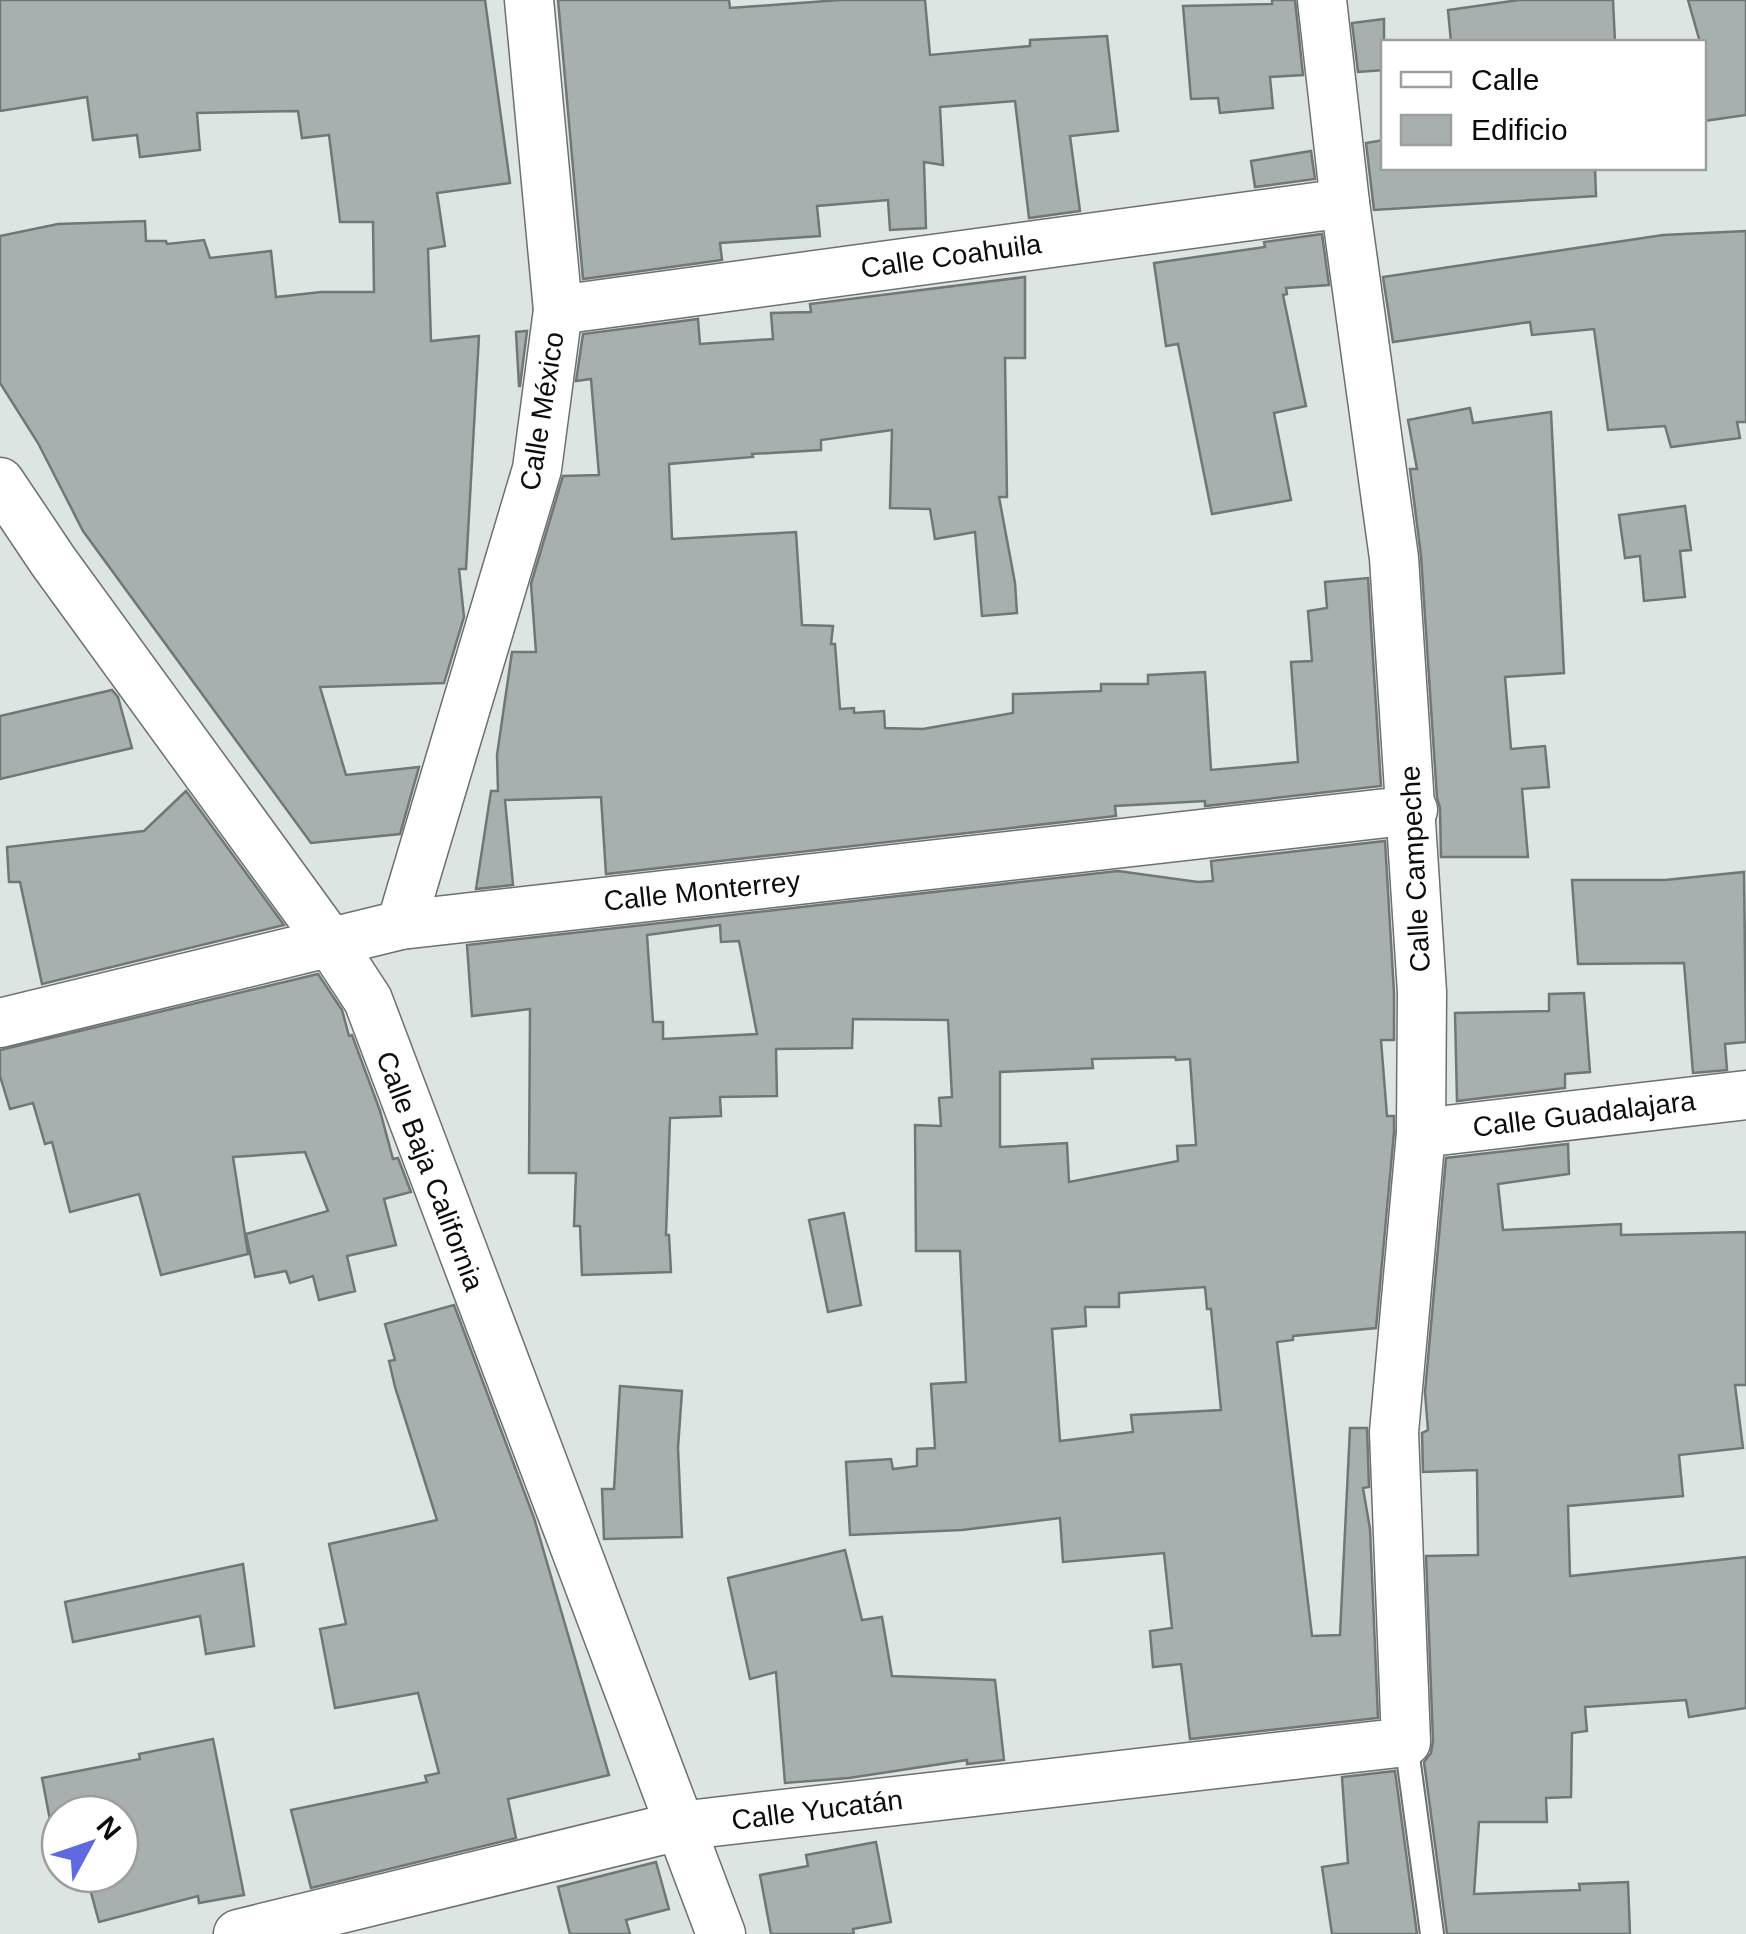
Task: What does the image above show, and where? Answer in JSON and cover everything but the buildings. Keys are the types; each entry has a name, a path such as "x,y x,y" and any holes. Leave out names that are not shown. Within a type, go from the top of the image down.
{"street":[{"name":"Calle México","path":"401,924 537,469 558,310 529,0"},
{"name":"Calle Campeche","path":"1322,0 1345,202 1394,558 1422,992 1421,1132 1394,1432 1406,1742"},
{"name":"Calle Coahuila","path":"558,310 1345,202"},
{"name":"Calle Baja California","path":"0,482 368,1000 721,1934"},
{"name":"Calle Monterrey","path":"0,1024 401,924 1412,810"},
{"name":"Calle Guadalajara","path":"1421,1132 1746,1096"},
{"name":"Calle Yucatán","path":"238,1934 679,1826 1406,1742"}],"lane":[{"path":"1406,1742 1432,1934"}]}
